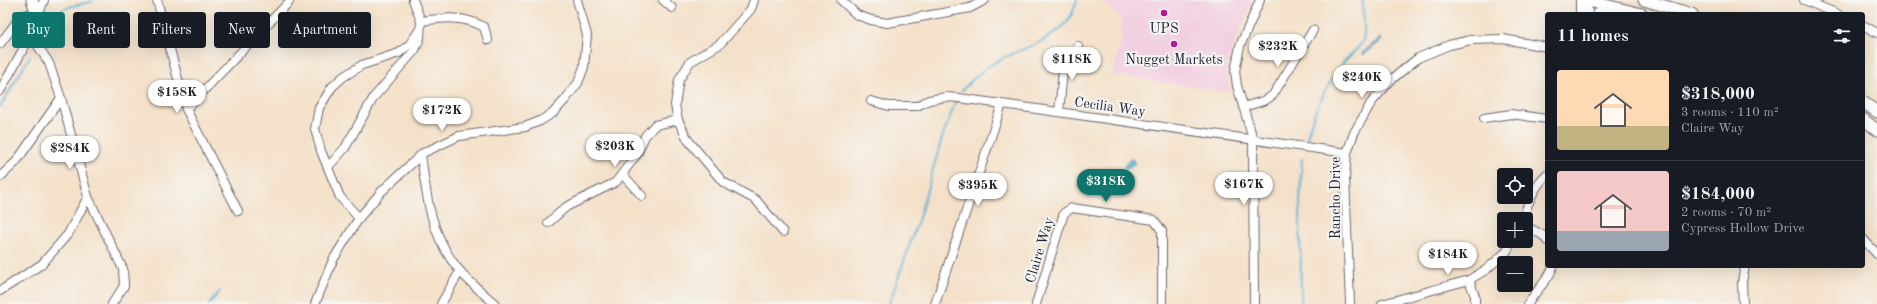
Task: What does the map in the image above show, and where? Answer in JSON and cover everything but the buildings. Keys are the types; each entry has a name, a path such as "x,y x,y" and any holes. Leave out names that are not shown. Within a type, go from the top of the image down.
{"main road":[{"path":"32,0 36,12"},
{"path":"1585,0 1634,12"},
{"path":"1644,0 1685,12"},
{"path":"1602,12 1607,10 1622,9"},
{"path":"1865,103 1877,112"},
{"path":"1865,121 1877,130"}],"street":[{"path":"40,12 44,0"},
{"path":"328,167 345,148 374,97 415,50 420,38 420,25 413,0"},
{"path":"315,304 332,260 359,218 382,191 421,154 438,144 459,136 525,128 553,113 571,93 578,83 584,67 587,35 577,0"},
{"path":"663,0 672,8"},
{"path":"754,0 751,8 720,44 690,62 679,80 675,105 678,120 688,140 723,182 756,200 783,232"},
{"path":"841,0 857,15 871,20 887,23 970,8 985,0"},
{"path":"1254,304 1253,139 1235,76 1236,60 1260,0"},
{"path":"1581,12 1585,0"},
{"path":"1585,0 1588,12"},
{"path":"1804,0 1833,12"},
{"path":"160,2 186,109 238,211"},
{"path":"186,109 289,2"},
{"path":"359,218 340,197 318,143 315,129 319,108 326,94 332,87 352,71 370,62 393,56 405,49 420,25 455,17 474,22 484,27 488,40"},
{"path":"1865,26 1877,33"},
{"path":"0,44 12,28"},
{"path":"1244,107 1266,100 1273,94 1313,30"},
{"name":"Rancho Drive","path":"1350,304 1345,177 1347,153 1354,133 1371,103 1391,80 1418,58 1449,45 1471,40 1503,39 1545,47"},
{"path":"1058,112 1063,72 1078,46"},
{"path":"0,91 24,48"},
{"path":"39,48 49,63 61,98 88,197 123,269 124,286 112,304"},
{"name":"Cecilia Way","path":"871,101 889,106 917,106 930,100 946,97 1347,153"},
{"path":"0,177 16,162 61,98"},
{"path":"935,304 1002,104"},
{"path":"1484,118 1511,114 1545,119"},
{"path":"548,223 566,207 605,189 616,182 623,175 637,154 645,136 655,125 678,120"},
{"path":"421,154 426,194 432,223 450,258 460,271 495,304"},
{"path":"623,175 642,196"},
{"path":"1525,212 1535,188 1545,176"},
{"path":"0,291 42,264 68,234 88,197"},
{"name":"Claire Way","path":"1036,304 1064,213 1072,208 1154,220 1162,231 1162,304"},
{"path":"1533,230 1545,238"},
{"path":"1865,241 1877,254"},
{"path":"1382,304 1469,280 1497,260 1508,248"},
{"path":"1528,304 1533,295 1552,272 1553,268"},
{"path":"1743,304 1742,282 1746,268"},
{"path":"441,304 460,271"},
{"path":"1469,280 1475,296 1475,304"}],"shaded area":[{"path":"1101,0 1253,0 1227,63 1230,92 1113,75 1123,30 1120,29 1122,20"}],"water":[{"path":"1380,38 1382,40 1364,55 1362,53"},
{"path":"1131,158 1135,163 1126,170 1124,166"}],"waterway":[{"path":"962,90 992,64 1041,41 1059,30 1067,22 1077,0"},
{"path":"1307,138 1313,118 1331,80 1343,63 1359,47 1363,40 1363,0"},
{"path":"60,12 65,8 93,1"},
{"path":"0,107 30,56"},
{"path":"889,304 918,221 942,138 956,101"},
{"path":"1301,304 1300,203 1302,159"},
{"path":"209,304 220,291"}],"place":[{"name":"UPS","path":"1164,13"},
{"name":"Nugget Markets","path":"1174,44"}]}
